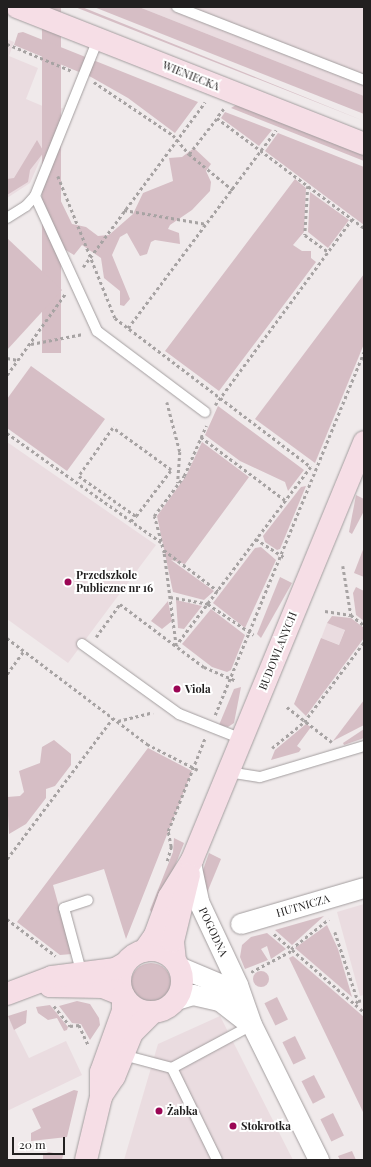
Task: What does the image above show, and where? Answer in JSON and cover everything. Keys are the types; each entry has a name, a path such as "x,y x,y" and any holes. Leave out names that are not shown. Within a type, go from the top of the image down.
{"street":[{"name":"WIENIECKA","path":"17,7 364,144"},
{"name":"BUDOWLANYCH","path":"177,964 172,941 192,860 364,442"},
{"name":"BUDOWLANYCH","path":"144,951 155,936 169,897 192,860"},
{"name":"POGODNA","path":"192,860 193,887 252,1026 319,1160"},
{"name":"HUTNICZA","path":"249,922 364,888"},
{"path":"7,994 32,987 72,966 115,969 144,951 163,952 177,964 222,986 243,1002"},
{"path":"101,1098 100,1072 123,1011 119,980 124,964"},
{"path":"86,1160 101,1098 123,1055 132,1033 152,1013 170,1007 177,1000 182,987 177,964"},
{"path":"32,987 103,987 122,996 134,1008 152,1013"},
{"name":"POGODNA","path":"177,1000 193,995 220,1001 252,1026"}],"lane":[{"path":"176,7 364,80"},
{"path":"7,218 35,196 98,39"},
{"path":"35,196 97,331 162,379 209,411"},
{"path":"82,644 178,714 242,739"},
{"path":"228,772 260,777 364,746"},
{"path":"72,966 64,908 88,900"},
{"path":"123,1055 172,1068 252,1026"},
{"path":"172,1068 217,1160"}],"path":[{"path":"7,44 84,76 127,100 233,190"},
{"path":"7,375 90,257 205,101"},
{"path":"190,154 224,109"},
{"path":"217,118 364,228"},
{"path":"128,328 233,190 276,129"},
{"path":"51,158 110,311 128,328 311,467 176,646"},
{"path":"308,186 305,235 328,252"},
{"path":"124,210 207,224"},
{"path":"209,411 352,219"},
{"path":"30,344 97,331"},
{"path":"170,852 168,831 364,352"},
{"path":"7,358 18,360"},
{"path":"162,379 180,452 178,483"},
{"path":"176,646 163,550 154,516 178,483 207,423"},
{"path":"131,521 136,516 171,470 113,428 79,476 136,516"},
{"path":"7,433 161,542"},
{"path":"201,437 285,500"},
{"path":"256,539 285,558"},
{"path":"163,550 218,591"},
{"path":"343,566 351,616"},
{"path":"170,597 208,604 254,635"},
{"path":"93,640 120,604 204,667 235,680"},
{"path":"325,611 351,616 364,625"},
{"path":"7,638 147,744 198,770"},
{"path":"272,748 305,720 364,642"},
{"path":"7,674 24,651"},
{"path":"287,707 335,744"},
{"path":"117,721 155,712"},
{"path":"7,860 113,718"},
{"path":"7,919 72,966"},
{"path":"247,974 292,949 330,919"},
{"path":"249,922 292,949 364,1012"},
{"path":"335,932 358,1002"},
{"path":"355,1005 364,1000"},
{"path":"50,1001 70,1026 79,1026 93,1054"}],"shaded area":[{"path":"42,7 61,7 61,353 42,353"},
{"path":"75,7 82,7 364,121"},
{"path":"94,7 139,7 364,96 364,114"},
{"path":"139,7 364,7 364,96 341,87"},
{"path":"23,32 198,102 175,133 128,98 91,77 14,45 18,33"},
{"path":"7,39 14,42 9,56 38,68 26,99 52,110 63,108 30,183 7,198"},
{"path":"236,105 364,155 364,161 231,108"},
{"path":"225,112 272,130 259,146 221,118"},
{"path":"278,133 364,167 364,225 265,151"},
{"path":"37,140 44,152 30,170 28,182 7,195 7,179 14,178"},
{"path":"194,148 211,164 206,171 211,182 210,191 192,210 170,225 168,229 179,233 180,244 155,240 151,242 147,254 140,256 127,233 120,237 112,255 130,299 124,306 120,305 120,291 104,278 101,258 82,245 74,255 64,249 45,202 47,185 56,191 72,224 86,227 98,236 109,235 133,214 143,193 173,181 169,158 182,157"},
{"path":"295,179 306,188 304,232 293,245 302,251 311,251 311,258 316,262 219,391 165,351"},
{"path":"310,192 349,220 328,248 308,232"},
{"path":"7,238 62,290 7,350"},
{"path":"364,274 364,344 315,463 255,419"},
{"path":"31,366 105,419 67,471 7,428 7,399"},
{"path":"218,406 304,470 288,491 285,482 240,461 205,435"},
{"name":"Przedszkole Publiczne nr 16","path":"7,442 156,545 68,663 7,619"},
{"path":"202,442 249,477 185,564 171,560 214,591 204,600 173,592 157,516 186,476"},
{"path":"306,486 280,549 277,550 265,542 263,536 301,487"},
{"path":"356,495 364,499 364,511 352,534 349,532"},
{"path":"261,547 276,560 245,628 213,603 255,548"},
{"path":"364,547 364,577 354,573"},
{"path":"280,577 292,583 261,638 257,634"},
{"path":"356,587 364,591 364,621 356,615 353,593"},
{"path":"176,600 202,606 184,629 178,628"},
{"path":"168,601 172,621 162,629 151,621"},
{"path":"211,609 245,635 231,670 227,672 212,667 182,644"},
{"path":"332,616 351,618 364,628 364,638 306,716 294,704 321,638 339,645 345,630 327,623"},
{"path":"327,623 345,630 339,645 321,638"},
{"path":"241,687 234,723 228,727 219,725 234,689"},
{"path":"364,700 364,725 333,741"},
{"path":"306,724 311,727 297,746 301,749 299,752 271,760 275,750"},
{"path":"364,729 364,738 344,745 343,743"},
{"path":"54,740 71,754 71,765 55,786 46,789 46,798 26,824 9,834 7,797 20,796 24,792 19,771 40,763 42,747"},
{"path":"148,748 192,771 126,939 104,869 53,885 72,954 60,955 17,922"},
{"path":"174,838 184,843 155,917 150,910 173,852"},
{"path":"209,853 221,859 204,900 199,881"},
{"path":"364,904 364,995 360,996 337,912"},
{"path":"324,916 292,945 275,930"},
{"path":"327,925 338,949 352,997 295,948"},
{"path":"267,933 286,949 271,959 267,946 261,949 268,960 245,969 240,957 242,945 251,937"},
{"path":"293,956 364,1017 364,1114 289,958"},
{"path":"151,963 159,965 165,969 169,975 171,983 169,991 165,997 159,1001 151,1003 143,1001 137,997 133,991 131,983 133,975 137,969 143,965"},
{"path":"261,971 267,973 269,979 267,985 261,987 255,985 253,979 255,973"},
{"path":"277,997 288,1019 275,1026 264,1003"},
{"path":"77,1001 90,1004 99,1018 100,1025 90,1040 81,1024 72,1023 59,1006"},
{"path":"50,1005 68,1027 67,1030 64,1031 57,1018 48,1020 38,1013 36,1007"},
{"path":"27,1010 26,1023 14,1030 8,1016"},
{"path":"8,1016 29,1058 66,1041 82,1075 7,1111"},
{"path":"220,1016 293,1160 124,1160 158,1044"},
{"path":"295,1036 306,1058 293,1065 282,1042"},
{"path":"314,1075 325,1097 313,1104 302,1081"},
{"path":"74,1090 78,1091 67,1137 31,1141 31,1133 41,1128 32,1109"},
{"path":"333,1113 344,1135 331,1142 320,1119"},
{"path":"352,1151 356,1160 340,1160 338,1156"},
{"path":"49,1152 63,1155 62,1160 43,1160 43,1154"}],"place":[{"name":"Przedszkole Publiczne nr 16","path":"68,582"},
{"name":"Viola","path":"177,689"},
{"name":"Żabka","path":"159,1111"},
{"name":"Stokrotka","path":"233,1126"}]}
